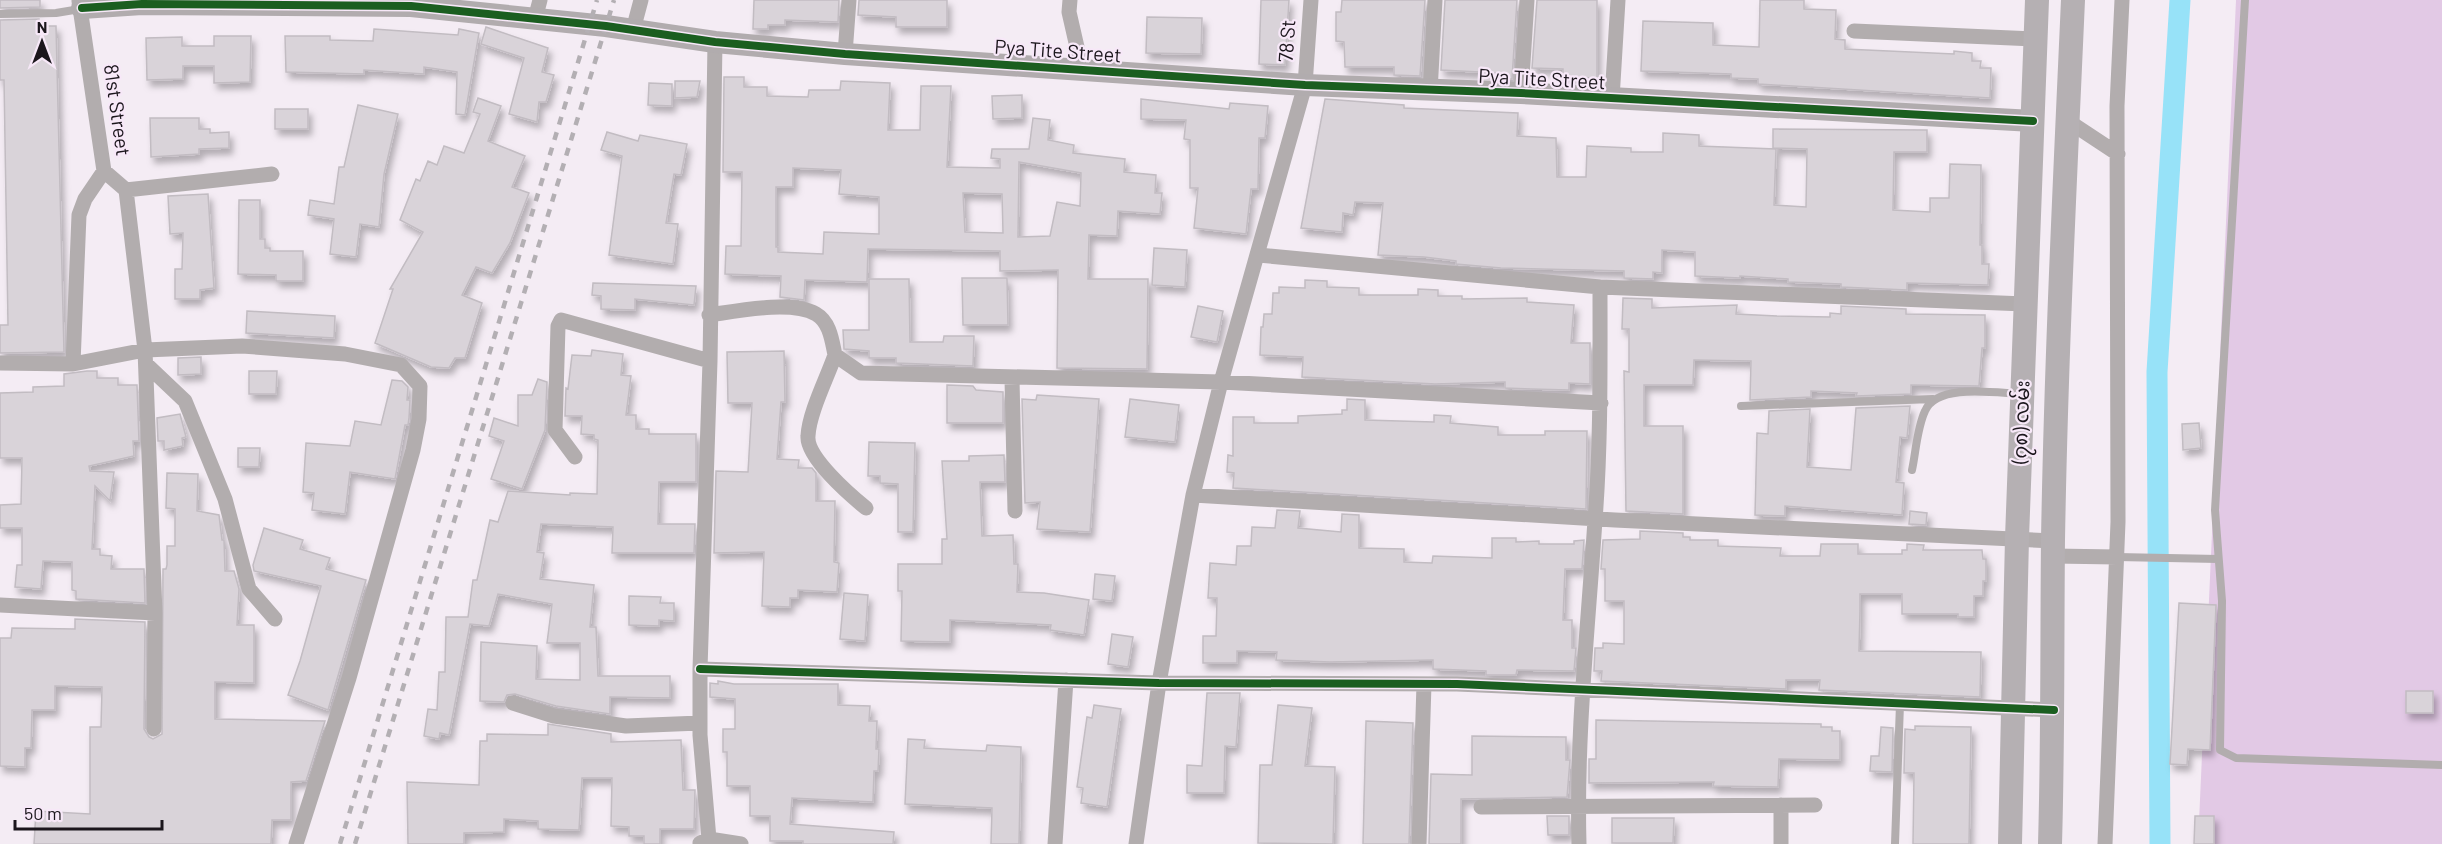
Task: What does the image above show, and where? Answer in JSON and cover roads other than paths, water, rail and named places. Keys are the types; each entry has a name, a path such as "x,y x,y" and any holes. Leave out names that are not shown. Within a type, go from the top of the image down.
{"main road":[{"name":"(၇၈) လမ်း","path":"2010,844 2017,538 2037,0"},
{"name":"(၇၈) လမ်း","path":"2050,844 2054,711 2053,548 2073,0"}],"street":[{"path":"633,30 641,0"},
{"path":"845,54 849,0"},
{"path":"1070,0 1069,12 1082,69"},
{"name":"78 St","path":"1136,844 1159,683 1193,495 1221,382 1305,85 1311,0"},
{"path":"1430,92 1435,0"},
{"path":"1521,93 1527,0"},
{"path":"1612,99 1618,0"},
{"path":"2105,844 2117,557 2118,154 2122,0"},
{"name":"Pya Tite Street","path":"80,4 537,9 633,30 715,42 845,54 1305,85 1430,92 1521,93 2033,121"},
{"name":"81st Street","path":"73,364 79,215 85,199 104,171 80,4"},
{"path":"1854,31 2036,39"},
{"path":"715,42 710,361 700,723 704,842 741,844"},
{"path":"2068,121 2118,154"},
{"path":"104,171 126,190 146,357 155,613 154,729"},
{"path":"126,190 272,174"},
{"path":"1258,255 1600,287 2025,304"},
{"path":"1579,844 1582,691 1595,518 1600,403 1600,287"},
{"path":"709,315 756,307 791,309 816,314 830,330 835,355 810,425 808,443 817,460 866,508"},
{"path":"575,457 555,430 558,326 561,320 710,361"},
{"path":"0,363 73,364 242,346 345,354 401,365 420,386 419,419 413,450 349,678 296,844"},
{"path":"835,355 861,373 1012,379 1221,382 1600,403"},
{"path":"146,357 185,401 225,499 249,590 275,619"},
{"path":"1012,379 1015,511"},
{"path":"1193,495 1595,518 2017,538 2053,548 2117,557"},
{"path":"0,605 155,613"},
{"path":"700,669 1159,683 1424,684 1712,694 2054,711"},
{"path":"1055,844 1066,680"},
{"path":"1419,844 1424,684"},
{"path":"513,703 554,716 626,726 700,723"},
{"path":"1781,805 1781,844"},
{"path":"1481,807 1815,805"}],"lane":[{"path":"2245,0 2215,510 2222,601 2220,750 2236,758 2442,765"},
{"path":"0,14 56,13 80,4"},
{"path":"1741,406 1933,399 1949,393 1968,392 2022,394"},
{"path":"1912,470 1925,410 1933,399"},
{"path":"2117,557 2218,559"},
{"path":"1896,844 1899,704"}],"waterway":[{"path":"2160,844 2157,372 2180,0"}],"railway":[{"path":"340,844 597,0"},
{"path":"355,844 614,0"}]}
